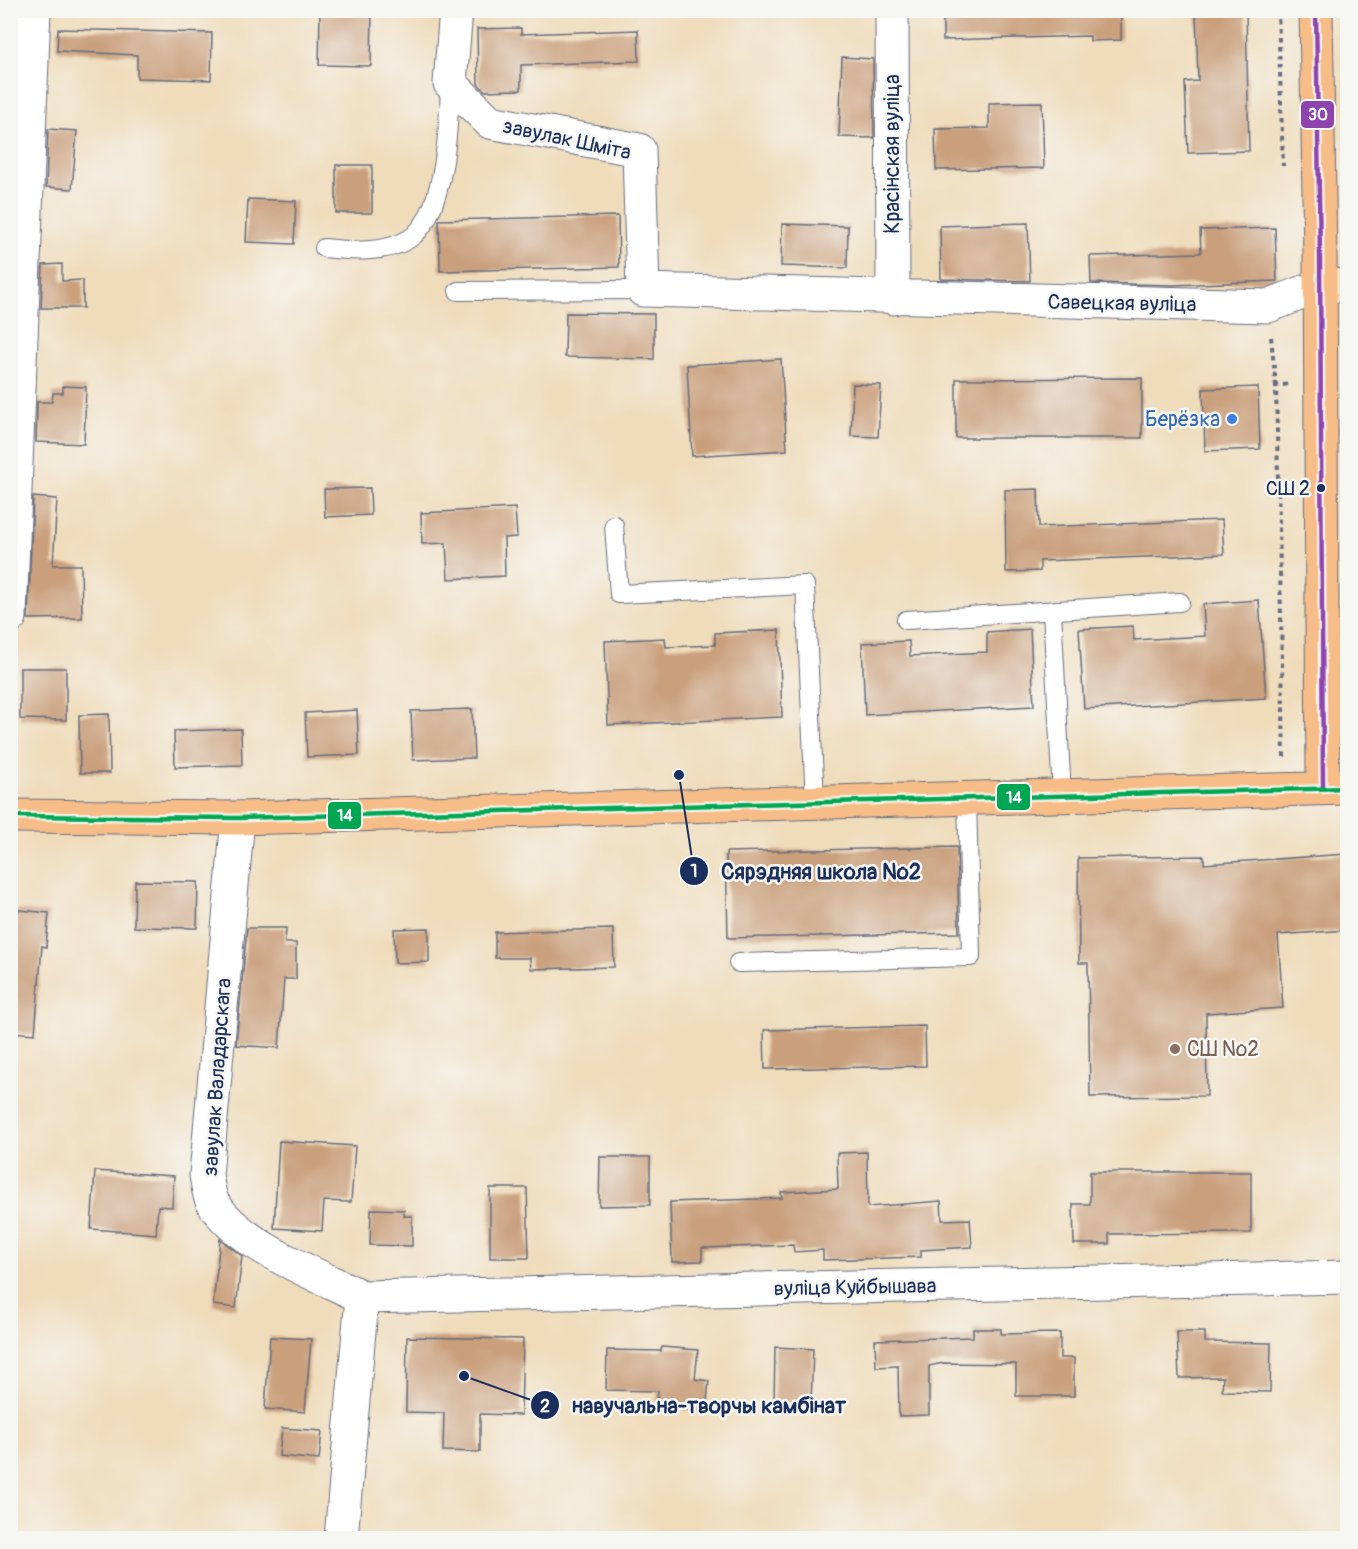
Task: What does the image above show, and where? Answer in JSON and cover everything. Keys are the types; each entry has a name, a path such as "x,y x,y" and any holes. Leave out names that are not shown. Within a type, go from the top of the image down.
{"main road":[{"path":"10,816 238,818 1335,788 1321,381 1334,285 1316,10"}],"street":[{"path":"10,616 34,10"},
{"path":"450,83 456,10"},
{"name":"Красінская вуліца","path":"891,10 893,298"},
{"name":"завулак Шміта","path":"450,83 490,122 639,150 643,290"},
{"name":"Савецкая вуліца","path":"893,298 1268,306 1334,285"},
{"path":"643,290 893,298"},
{"name":"завулак Валадарскага","path":"238,818 206,1175 213,1204 236,1230 244,1235 362,1297"},
{"name":"вуліца Куйбышава","path":"362,1297 1347,1277"},
{"path":"340,1539 362,1297"}],"lane":[{"path":"324,248 350,251 376,249 410,238 427,218 448,143 450,83"},
{"path":"458,291 643,290"},
{"path":"614,525 619,594 805,585 815,802"},
{"path":"906,620 1180,603"},
{"path":"1052,611 1062,795"},
{"path":"738,963 971,957 967,798"}],"path":[{"path":"1278,10 1284,178"},
{"path":"1268,306 1276,386 1284,699 1283,789"},
{"path":"1276,386 1321,381"}],"building":[{"path":"320,10 372,10 371,66 319,65"},
{"path":"943,10 1121,10 1121,40 1090,41 1090,36 943,40"},
{"path":"1196,10 1246,10 1249,151 1188,153 1185,82 1198,81"},
{"path":"521,28 521,34 638,30 639,61 521,65 521,90 485,91 478,84 477,29"},
{"path":"58,29 212,33 211,80 137,78 137,55 57,51"},
{"path":"842,57 873,59 874,138 839,137"},
{"path":"1042,102 1044,168 936,170 935,129 989,128 989,103"},
{"path":"48,129 77,131 72,189 46,187"},
{"path":"336,165 372,165 372,213 336,213"},
{"path":"248,199 296,201 294,244 246,242"},
{"path":"618,216 619,267 440,271 439,220"},
{"path":"1028,223 1030,281 941,279 940,226"},
{"path":"782,224 848,226 847,268 781,266"},
{"path":"1275,228 1277,281 1172,285 1091,283 1090,256 1201,253 1200,230"},
{"path":"62,264 62,281 83,280 83,308 41,308 43,265"},
{"path":"566,313 654,314 654,359 565,357"},
{"path":"781,359 787,450 692,456 687,365"},
{"path":"1142,378 1142,438 956,438 956,379"},
{"path":"853,384 881,385 878,437 851,436"},
{"path":"63,386 86,387 84,444 36,442 37,402 52,402 53,393 63,393"},
{"name":"Берёзка","path":"1258,387 1260,449 1205,451 1203,389"},
{"path":"370,488 371,515 325,517 324,489"},
{"path":"1038,489 1039,527 1222,520 1224,554 1040,561 1040,571 1006,572 1005,490"},
{"path":"33,497 57,499 53,565 81,565 82,618 28,619"},
{"path":"515,508 517,537 504,538 505,576 448,579 446,543 422,544 421,513"},
{"path":"1259,600 1266,698 1084,709 1079,629 1133,626 1134,640 1205,636 1203,604"},
{"path":"1030,629 1034,706 865,715 862,643 909,641 910,656 987,652 987,632"},
{"path":"779,630 782,717 608,725 605,641 665,638 666,647 715,645 715,633"},
{"path":"20,668 66,668 66,720 20,719"},
{"path":"472,709 474,758 413,760 411,711"},
{"path":"357,710 359,755 307,757 305,713"},
{"path":"109,714 110,773 80,773 79,715"},
{"path":"241,729 242,765 175,767 174,731"},
{"path":"957,847 959,933 728,938 726,852"},
{"path":"1347,854 1347,930 1278,935 1283,1008 1206,1013 1207,1096 1090,1097 1088,963 1079,963 1078,858 1204,856 1204,864"},
{"path":"135,881 198,882 197,928 134,927"},
{"path":"10,909 49,913 46,947 42,946 35,1034 10,1032"},
{"path":"247,928 286,928 285,943 296,943 296,979 284,979 279,1048 236,1045"},
{"path":"429,928 429,962 395,963 394,929"},
{"path":"613,929 614,967 531,969 530,958 495,958 495,932"},
{"path":"925,1026 926,1066 765,1069 764,1030"},
{"path":"279,1141 355,1146 351,1202 324,1201 322,1231 274,1228"},
{"path":"867,1152 868,1207 941,1201 942,1220 970,1219 972,1247 921,1250 921,1257 823,1260 823,1250 794,1252 793,1245 702,1248 702,1261 672,1262 670,1202 782,1198 781,1192 838,1189 837,1153"},
{"path":"600,1157 650,1157 650,1205 599,1206"},
{"path":"95,1171 174,1176 172,1207 158,1206 156,1234 91,1229"},
{"path":"1090,1172 1251,1172 1251,1233 1109,1234 1109,1244 1074,1244 1073,1204 1090,1204"},
{"path":"490,1188 527,1188 529,1258 490,1258"},
{"path":"371,1209 404,1210 404,1216 412,1216 412,1246 370,1245"},
{"path":"220,1239 242,1256 236,1308 213,1305"},
{"path":"973,1329 1001,1329 1001,1334 1060,1333 1060,1358 1074,1358 1074,1396 1016,1396 1016,1364 943,1363 929,1366 929,1415 899,1416 898,1366 876,1367 875,1340 973,1337"},
{"path":"1177,1332 1205,1332 1205,1342 1271,1343 1270,1392 1222,1391 1223,1377 1179,1378"},
{"path":"270,1337 311,1339 305,1412 265,1409"},
{"path":"407,1337 523,1339 521,1415 480,1414 480,1452 443,1451 444,1413 406,1412"},
{"path":"662,1347 698,1350 695,1379 709,1381 706,1411 656,1407 658,1391 606,1390 607,1350 661,1351"},
{"path":"775,1347 813,1349 811,1404 774,1403"},
{"path":"282,1428 322,1431 319,1460 279,1456"}],"transit line":[{"name":"30","path":"1316,10 1323,788"},
{"name":"14","path":"10,816 238,818 1348,788"}],"place":[{"name":"Берёзка","path":"1232,419"},
{"name":"СШ 2","path":"1321,488"},
{"name":"Сярэдняя школа №2","path":"679,775"},
{"name":"СШ №2","path":"1175,1049"},
{"name":"навучальна-творчы камбінат","path":"464,1376"}]}
